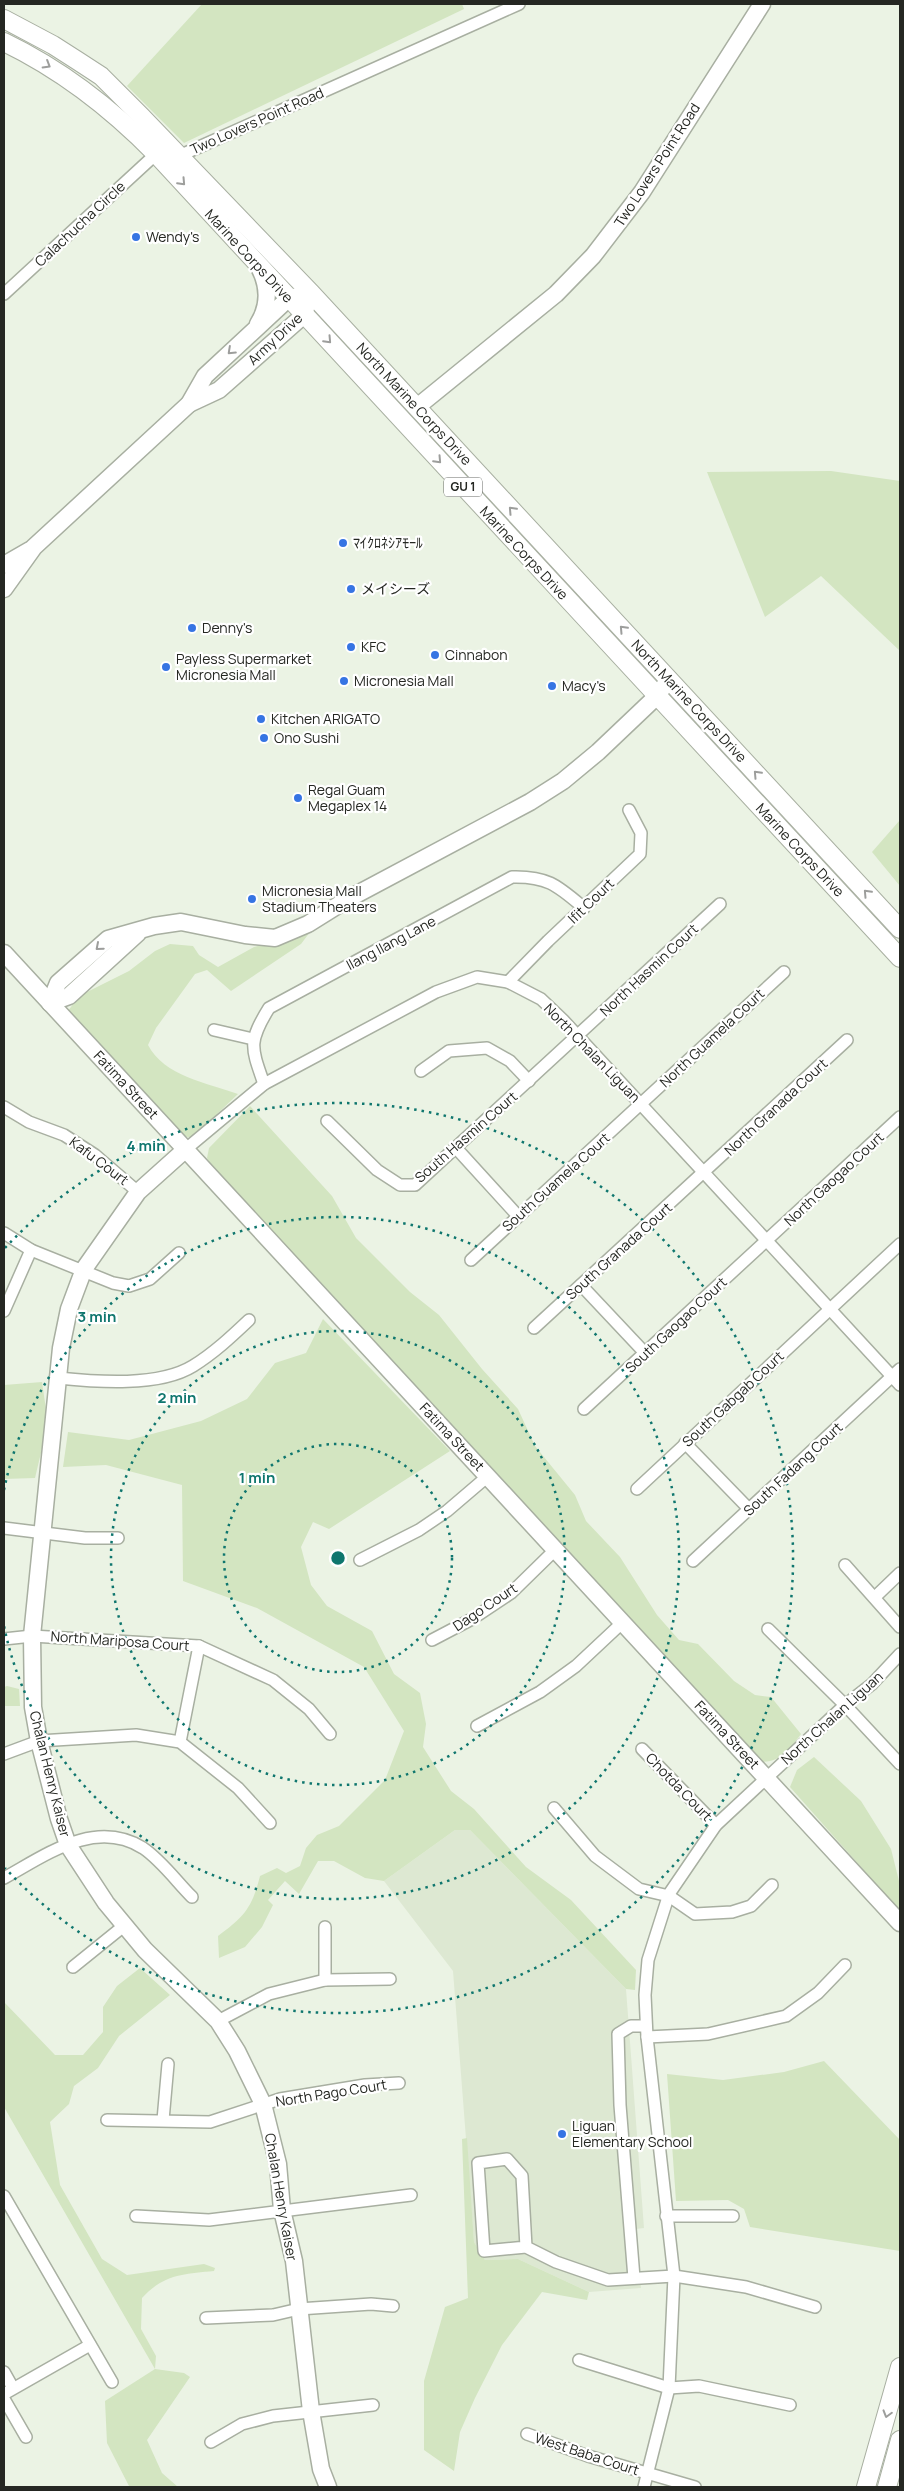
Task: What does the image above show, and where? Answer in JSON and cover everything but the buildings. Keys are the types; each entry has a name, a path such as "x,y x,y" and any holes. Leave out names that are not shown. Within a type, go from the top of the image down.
{"main road":[{"name":"Two Lovers Point Road","path":"417,407 556,294 611,235 642,192 762,4"},
{"name":"North Marine Corps Drive","path":"4,19 53,45 101,76 311,293 900,929"},
{"name":"Marine Corps Drive","path":"4,42 43,62 89,93 131,129 156,154 900,958"},
{"path":"249,335 263,316 267,298 264,277 258,265"},
{"name":"Army Drive","path":"190,404 205,376 289,298 311,293"},
{"name":"Army Drive","path":"4,565 34,547 190,404 219,390 304,315 311,293"},
{"name":"Army Drive","path":"4,589 34,547"},
{"path":"50,1003 58,982 108,939 144,929 181,922 261,937 275,938 290,933 348,899 530,802 580,752 599,740 669,679"},
{"name":"Fatima Street","path":"4,953 900,1923"},
{"name":"Chalan Henry Kaiser","path":"186,1149 138,1192 84,1270 69,1309 61,1348 32,1636 33,1707 39,1741 59,1819 68,1845 106,1903 124,1926 170,1976 218,2021 237,2050 263,2104 278,2164 282,2210 294,2261 311,2411 321,2469 328,2487"},
{"path":"866,2487 900,2367"},
{"path":"887,2487 900,2440"}],"street":[{"name":"Two Lovers Point Road","path":"89,93 120,109 167,152 179,156 519,4"},
{"name":"Calachucha Circle","path":"4,294 156,154"},
{"name":"Ifit Court","path":"508,982 548,941 640,854 641,833 629,810"},
{"name":"Ilang Ilang Lane","path":"253,1039 269,1008 512,877 533,876 554,884 584,908"},
{"name":"North Hasmin Court","path":"578,1036 720,904"},
{"name":"North Guamela Court","path":"641,1105 784,972"},
{"name":"North Chalan Liguan","path":"186,1149 264,1084 436,992 477,977 508,982 541,999 578,1036 830,1309 898,1377"},
{"path":"214,1030 253,1039 253,1054 264,1084"},
{"name":"South Hasmin Court","path":"327,1121 377,1170 400,1184 415,1185 457,1149 578,1036"},
{"name":"North Granada Court","path":"704,1173 847,1040"},
{"path":"420,1071 449,1051 487,1048 510,1061 529,1081"},
{"name":"South Guamela Court","path":"471,1260 641,1105"},
{"name":"Kafu Court","path":"4,1107 29,1122 72,1140 95,1155 138,1192"},
{"name":"North Gaogao Court","path":"767,1241 900,1117"},
{"path":"457,1149 518,1216"},
{"name":"South Granada Court","path":"534,1328 704,1173"},
{"path":"4,1233 31,1250 113,1283 129,1286 150,1278 179,1253"},
{"name":"South Gaogao Court","path":"584,1409 767,1241"},
{"name":"South Gabgab Court","path":"637,1489 900,1244"},
{"path":"4,1311 31,1250"},
{"path":"581,1285 645,1353"},
{"path":"58,1378 97,1382 163,1377 191,1367 220,1347 248,1320"},
{"name":"South Fadang Court","path":"693,1561 898,1377"},
{"path":"685,1443 749,1509"},
{"path":"360,1560 419,1530 447,1511 488,1476"},
{"path":"4,1528 42,1534 118,1538"},
{"name":"Dago Court","path":"432,1640 472,1619 511,1593 556,1549"},
{"path":"845,1566 875,1597 900,1627"},
{"path":"875,1597 900,1573"},
{"path":"477,1726 540,1692 576,1666 623,1622"},
{"path":"768,1629 845,1705 900,1764"},
{"name":"North Mariposa Court","path":"4,1639 32,1636 199,1646 273,1680 309,1709 330,1734"},
{"path":"180,1742 199,1646"},
{"name":"North Chalan Liguan","path":"644,2487 669,2388 674,2276 647,2031 645,1995 648,1960 669,1896 716,1825 845,1705 872,1684 900,1654"},
{"path":"4,1754 39,1741 136,1735 180,1742 238,1788 270,1823"},
{"name":"Chotda Court","path":"642,1749 716,1825"},
{"path":"554,1808 595,1856 639,1889 669,1896 696,1914 732,1912 751,1906 772,1885"},
{"path":"4,1878 68,1845 91,1837 115,1836 143,1848 192,1898"},
{"path":"73,1967 124,1926"},
{"path":"325,1927 325,1980"},
{"path":"634,2278 620,2106 618,2034 631,2026 647,2031 708,2034 786,2016 818,1994 845,1965"},
{"path":"218,2021 269,1994 325,1980 390,1978"},
{"path":"163,2120 168,2064"},
{"name":"North Pago Court","path":"107,2120 210,2122 263,2104 316,2092 399,2083"},
{"path":"526,2246 522,2176 507,2159 478,2163 484,2251 526,2246 556,2262 608,2280 674,2276 746,2287 815,2307"},
{"path":"136,2216 209,2220 412,2195"},
{"path":"4,2196 112,2382"},
{"path":"666,2216 733,2216"},
{"path":"206,2318 272,2315 299,2310 371,2304 393,2306"},
{"path":"4,2372 9,2391 90,2345"},
{"path":"579,2360 669,2388 699,2386 790,2405"},
{"path":"4,2399 26,2437"},
{"path":"211,2442 242,2424 273,2416 373,2405"},
{"name":"West Baba Court","path":"528,2434 588,2456 695,2487"}],"shaded area":[{"path":"202,4 462,4 464,9 184,143 127,86"},
{"path":"831,471 900,481 900,651 821,576 765,617 707,472"},
{"path":"900,820 900,886 872,852"},
{"path":"310,932 301,944 231,991 207,970 195,974 156,1028 148,1045 155,1056 164,1064 187,1077 238,1094 192,1138 180,1135 68,1011 79,996 129,971 155,951 170,944 193,946 199,955 218,967 254,947"},
{"path":"250,1106 332,1196 356,1238 410,1292 439,1315 482,1369 518,1409 535,1446 575,1495 586,1521 620,1557 657,1615 679,1640 698,1644 734,1681 755,1695 771,1697 801,1734 783,1755 771,1761 757,1761 215,1172 207,1158 209,1148"},
{"path":"323,1319 450,1451 329,1529 313,1522 301,1547 311,1585 327,1606 372,1631 394,1674 420,1693 426,1724 423,1747 451,1791 474,1809 526,1867 571,1900 636,1970 635,1990 626,1989 470,1830 455,1830 384,1881 365,1878 334,1861 318,1861 299,1894 285,1881 268,1900 273,1905 262,1927 245,1947 219,1958 218,1936 246,1911 254,1896 260,1876 277,1868 286,1873 300,1866 306,1848 317,1835 339,1826 385,1780 404,1731 364,1667 257,1608 183,1581 182,1485 106,1465 63,1467 68,1432 129,1440 201,1421 247,1399 275,1363 306,1353"},
{"path":"42,1382 48,1423 35,1478 4,1479 4,1385"},
{"path":"4,1687 19,1689 20,1706 4,1706"},
{"path":"814,1757 861,1801 891,1849 900,1885 900,1911 790,1787 797,1770"},
{"path":"455,1830 470,1830 626,1989 644,2228 636,2229 641,2288 589,2292 518,2259 485,2260 474,2242 453,1971 384,1881"},
{"path":"140,1968 170,1995 119,2036 98,2068 74,2086 69,2104 50,2122 60,2185 102,2259 127,2275 204,2264 215,2268 214,2271 184,2275 167,2280 158,2284 142,2298 141,2329 156,2356 155,2369 4,2107 4,2002 55,2055 83,2055 103,2032 103,2007 117,1986"},
{"path":"824,2061 900,2140 900,2251 750,2227 744,2209 728,2200 676,2201 667,2074 723,2080 784,2072"},
{"path":"467,2138 474,2242 485,2260 518,2259 589,2292 587,2300 542,2292 502,2345 460,2432 454,2471 424,2450 424,2381 445,2307 468,2298 462,2139"},
{"path":"155,2369 184,2373 190,2377 147,2440 162,2473 178,2487 129,2486 107,2443 105,2401"}],"place":[{"name":"Wendy's","path":"136,237"},
{"name":"ﾏｲｸﾛﾈｼｱﾓｰﾙ","path":"343,543"},
{"name":"メイシーズ","path":"351,589"},
{"name":"Denny's","path":"192,628"},
{"name":"KFC","path":"351,647"},
{"name":"Cinnabon","path":"435,655"},
{"name":"Payless Supermarket Micronesia Mall","path":"166,667"},
{"name":"Micronesia Mall","path":"344,681"},
{"name":"Macy's","path":"552,686"},
{"name":"Kitchen ARIGATO","path":"261,719"},
{"name":"Ono Sushi","path":"264,738"},
{"name":"Regal Guam Megaplex 14","path":"298,798"},
{"name":"Micronesia Mall Stadium Theaters","path":"252,899"},
{"name":"Liguan Elementary School","path":"562,2134"}]}
